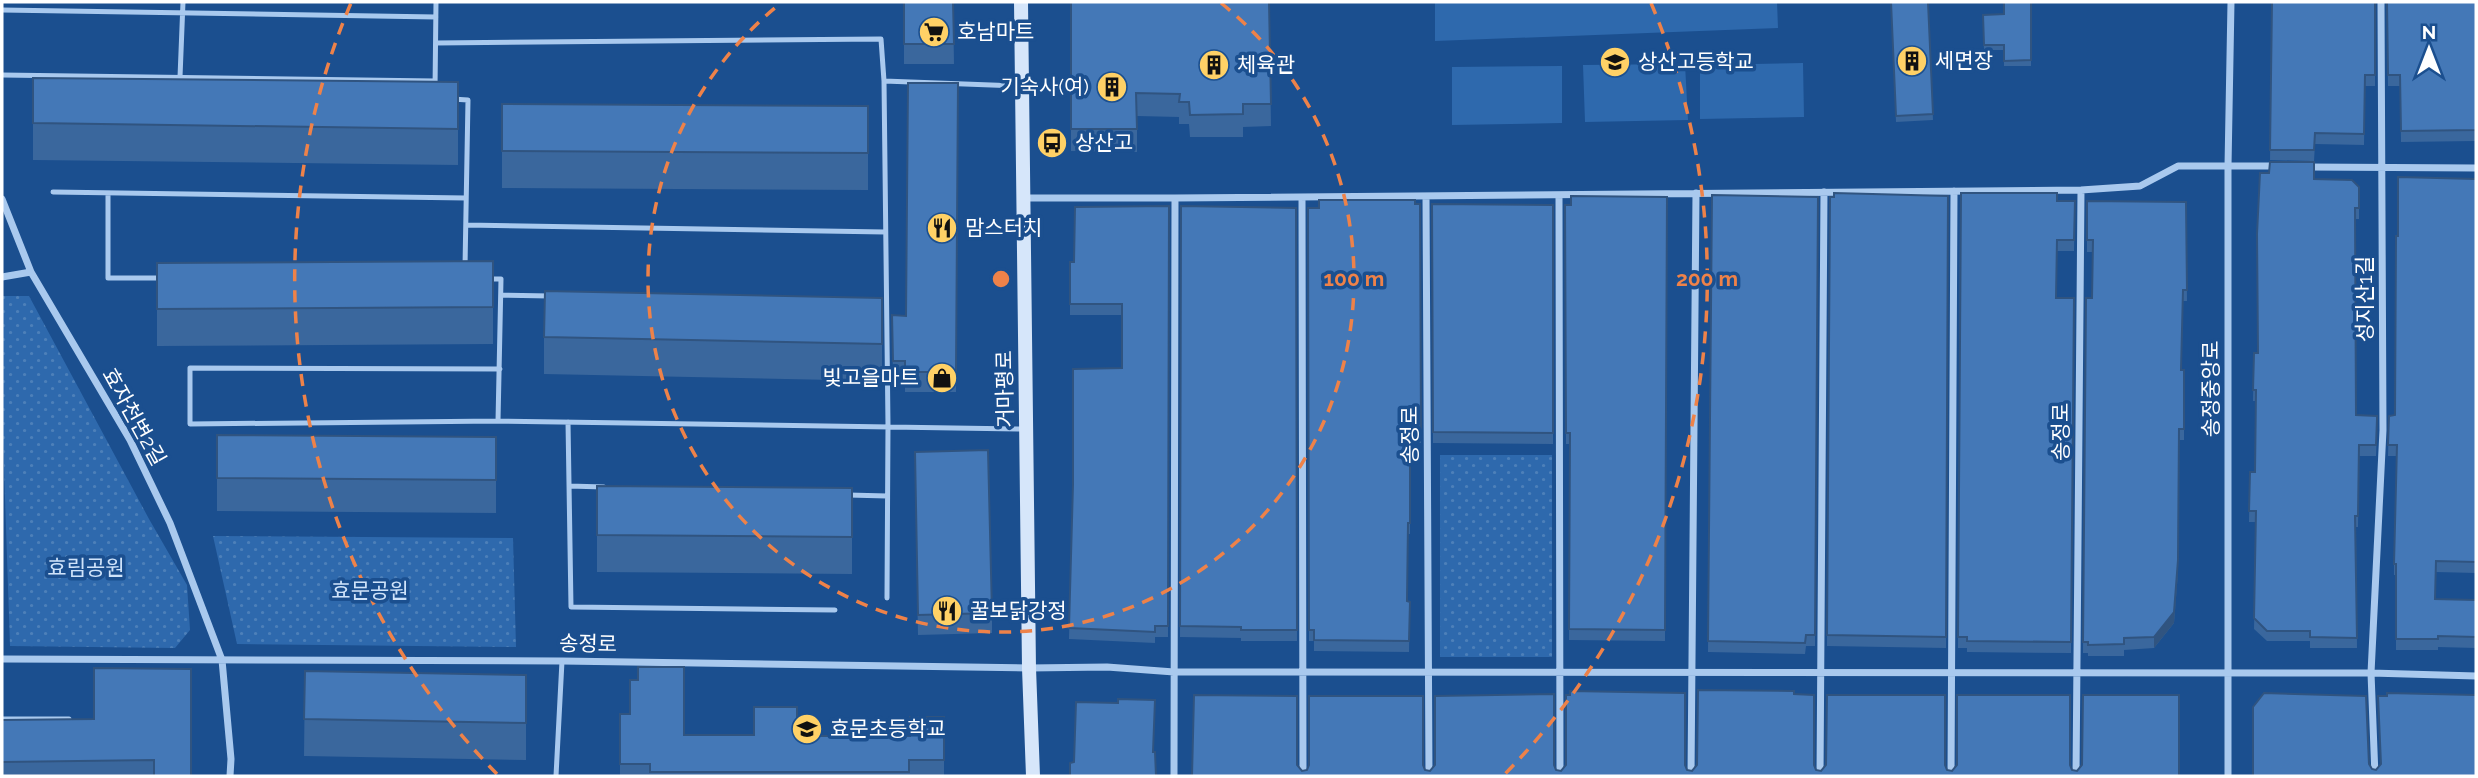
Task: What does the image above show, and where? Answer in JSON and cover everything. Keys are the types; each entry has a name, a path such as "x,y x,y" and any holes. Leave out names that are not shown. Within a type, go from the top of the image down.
{"street":[{"name":"거마평로","path":"1021,2 1029,668 1033,776"},
{"name":"송정중앙로","path":"2228,776 2228,166 2231,2"},
{"name":"성지산1길","path":"2371,673 2383,429 2381,4"},
{"path":"1023,198 2081,190 2140,186 2178,166 2284,166"},
{"path":"2298,167 2476,168"},
{"name":"송정로","path":"2076,776 2081,190"},
{"path":"1951,776 1954,191"},
{"path":"1820,776 1824,192"},
{"path":"1691,776 1696,193"},
{"path":"1559,195 1560,776"},
{"name":"송정로","path":"1426,196 1429,776"},
{"path":"1302,197 1303,776"},
{"path":"1174,776 1175,198"},
{"name":"효자천변2길","path":"2,199 31,272 130,440 170,523 222,660 231,759 230,776"},
{"path":"2,277 31,272"},
{"name":"송정로","path":"2,659 562,661 1107,667 1174,672 1303,673 2371,673 2476,676"},
{"path":"2371,673 2375,776"}],"lane":[{"path":"180,77 183,2"},
{"path":"435,99 436,2"},
{"path":"2,10 436,17"},
{"path":"436,43 881,38 886,232 887,598"},
{"path":"2,75 435,81"},
{"path":"884,81 1022,86"},
{"path":"446,99 468,100 465,279"},
{"path":"53,192 466,198"},
{"path":"108,193 108,278 177,278"},
{"path":"466,225 886,232"},
{"path":"477,279 501,279 498,421"},
{"path":"501,295 556,296"},
{"path":"872,298 886,298"},
{"path":"500,369 190,368 190,424 498,421 1026,429"},
{"path":"568,422 572,607 835,610"},
{"path":"569,486 610,487"},
{"path":"846,495 887,496"},
{"path":"556,776 562,661"},
{"path":"2,719 69,719"}],"green space":[{"path":"1435,2 1777,2 1778,28 1435,41"},
{"path":"1803,63 1804,117 1700,119 1700,65"},
{"path":"1685,64 1688,120 1585,122 1583,65"},
{"path":"1562,66 1562,123 1452,125 1452,67"},
{"name":"효림공원","path":"2,296 29,296 187,585 190,630 175,648 10,646 2,409"},
{"path":"1440,455 1552,455 1552,657 1440,657"},
{"name":"효문공원","path":"213,536 513,538 516,647 237,644"}],"building":[{"path":"904,2 953,2 954,44 904,44"},
{"path":"1071,2 1269,2 1271,104 1243,104 1243,114 1190,115 1189,102 1179,102 1180,94 1136,93 1137,129 1071,129"},
{"name":"세면장","path":"1891,2 1928,2 1933,114 1896,116"},
{"path":"2004,2 2031,2 2031,60 2004,61 2004,45 1984,45 1983,15 2004,14"},
{"path":"2272,2 2375,2 2375,75 2365,75 2364,134 2315,133 2314,150 2270,150"},
{"path":"2387,2 2476,2 2476,130 2401,131 2400,75 2388,75"},
{"path":"33,78 458,82 458,129 33,123"},
{"path":"908,83 958,83 956,372 905,372 905,361 893,361 892,315 906,316"},
{"path":"502,104 868,106 868,153 502,151"},
{"path":"2270,162 2314,162 2314,179 2352,180 2359,187 2359,208 2355,208 2356,415 2377,416 2377,419 2376,445 2359,445 2358,516 2355,516 2357,638 2310,637 2310,631 2267,631 2254,618 2256,511 2249,511 2250,472 2255,472 2256,390 2253,390 2254,353 2258,353 2257,234 2260,173 2269,173"},
{"path":"2398,177 2476,179 2476,562 2436,561 2435,599 2476,600 2476,637 2396,639 2394,564 2397,445 2388,445 2389,416 2395,415"},
{"path":"1834,193 1948,196 1946,637 1827,635 1830,197 1834,197"},
{"path":"1961,193 2057,193 2057,201 2075,201 2074,240 2057,240 2056,298 2074,298 2071,642 1967,641 1967,637 1958,637"},
{"path":"1712,195 1818,197 1815,635 1806,635 1805,643 1708,641"},
{"path":"1571,196 1667,197 1665,630 1569,629 1570,433 1566,433 1565,205 1571,205"},
{"path":"1319,200 1415,200 1415,204 1420,204 1421,432 1410,432 1407,601 1410,602 1409,641 1314,640 1314,630 1309,630 1308,208 1319,208"},
{"path":"2087,201 2186,202 2187,290 2183,290 2181,370 2184,370 2184,429 2179,429 2178,560 2174,612 2154,637 2124,638 2124,644 2088,645 2088,642 2083,642 2086,298 2092,298 2093,240 2087,240"},
{"path":"1432,204 1553,205 1553,433 1433,432"},
{"path":"1169,206 1168,626 1155,626 1155,632 1069,628 1073,369 1122,368 1122,304 1070,304 1070,262 1074,262 1075,207"},
{"path":"1181,206 1296,208 1297,630 1180,626"},
{"path":"493,261 493,307 157,309 157,263"},
{"path":"545,291 882,298 882,344 544,337"},
{"path":"217,435 496,437 496,480 217,478"},
{"path":"988,450 992,613 918,615 915,452"},
{"path":"597,486 852,488 852,537 597,535"},
{"path":"638,667 684,667 684,735 754,735 754,707 797,707 797,736 910,736 910,717 944,717 944,760 909,760 909,772 650,772 650,764 620,764 620,714 630,714 630,680 638,680"},
{"path":"94,668 191,669 191,776 154,776 154,760 2,762 2,720 94,719"},
{"path":"305,671 526,675 526,723 304,719"},
{"path":"1698,690 1794,691 1794,694 1814,695 1814,765 1816,770 1821,771 1826,765 1827,695 1945,695 1945,765 1947,770 1952,771 1957,765 1957,695 2070,695 2070,765 2072,770 2077,771 2082,765 2083,695 2179,695 2179,776 1192,776 1194,695 1297,696 1297,765 1302,771 1307,770 1309,765 1309,696 1423,696 1423,765 1425,770 1430,771 1435,765 1435,696 1554,694 1554,765 1556,770 1561,771 1566,765 1566,695 1570,695 1570,691 1685,693 1685,765 1687,770 1692,771 1697,765"},
{"path":"2264,693 2366,696 2369,764 2376,770 2381,764 2378,696 2387,696 2387,693 2476,695 2476,776 2253,776 2253,707"},
{"path":"1118,699 1155,700 1153,752 1156,776 1070,776 1070,763 1074,762 1076,702 1118,703"}],"place":[{"name":"호남마트","path":"934,32"},
{"name":"세면장","path":"1912,61"},
{"name":"상산고등학교","path":"1615,62"},
{"name":"체육관","path":"1214,65"},
{"name":"기숙사(여)","path":"1112,87"},
{"name":"상산고","path":"1052,143"},
{"name":"맘스터치","path":"942,228"},
{"name":"빛고을마트","path":"942,378"},
{"name":"꿀보닭강정","path":"947,611"},
{"name":"효문초등학교","path":"807,729"}]}
